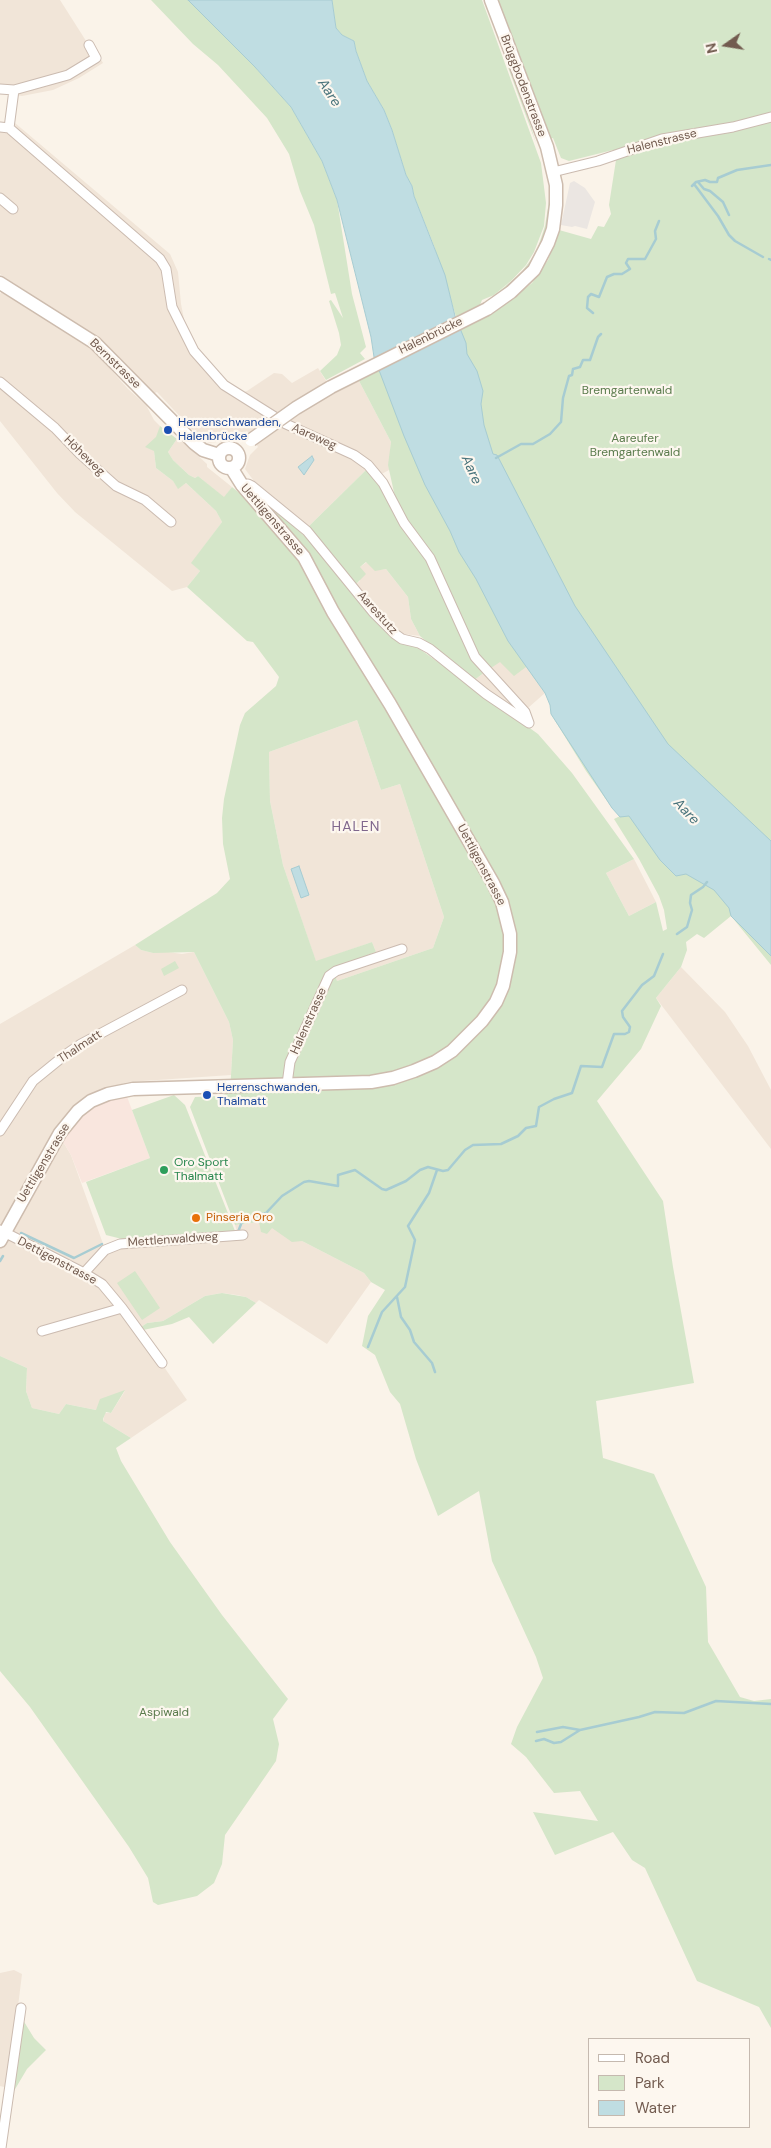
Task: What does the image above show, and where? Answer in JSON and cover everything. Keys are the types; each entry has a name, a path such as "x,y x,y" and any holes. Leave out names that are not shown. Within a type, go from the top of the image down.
{"main road":[{"name":"Brüggbodenstrasse","path":"491,0 547,147 553,172"},
{"name":"Halenbrücke","path":"237,451 296,408 331,387 487,308 526,279 542,257 553,229 556,193 553,172"},
{"name":"Bernstrasse","path":"0,283 95,343 194,443 203,450 219,456"},
{"path":"226,448 233,448 237,451 240,461 232,469 222,466 219,456 226,448"},
{"name":"Uettligenstrasse","path":"2,1235 60,1133 73,1116 92,1101 108,1094 133,1089 371,1082 414,1072 452,1051 482,1021 496,1002 508,968 510,934 502,902 493,884 407,734 333,612 304,557 242,485 232,469"}],"street":[{"path":"0,89 14,90 68,75 96,58 89,45"},
{"path":"4,127 14,90"},
{"name":"Halenstrasse","path":"553,172 598,161 662,139 733,128 771,117"},
{"name":"Aareweg","path":"4,127 160,258 166,269 172,307 194,351 224,385 286,424 354,455 368,465 383,483 404,523 430,558 475,658 524,712 529,722"},
{"path":"0,198 13,208"},
{"name":"Höheweg","path":"0,382 40,415 116,486 145,500 171,522"},
{"name":"Aarestutz","path":"242,485 248,484 252,486 307,531 373,612 395,634 402,639 419,643 430,649 479,689 529,722"},
{"name":"Halenstrasse","path":"287,1084 290,1062 329,976 336,971 402,949"},
{"name":"Thalmatt","path":"0,1131 33,1081 64,1055 182,990"},
{"name":"Dettigenstrasse","path":"2,1235 84,1273 102,1284 122,1308 162,1364"},
{"name":"Mettlenwaldweg","path":"84,1273 105,1250 120,1244 243,1235"},
{"path":"42,1332 122,1308"},
{"path":"1,2148 20,2008"}],"shaded area":[{"path":"0,0 60,0 88,44 92,43 103,63 79,78 53,90 22,96 0,93"},
{"path":"15,123 170,254 178,272 185,324 198,350 228,383 241,393 274,373 282,374 292,383 318,368 333,392 358,379 391,442 389,470 376,477 366,470 308,527 254,481 245,469 250,455 258,447 247,431 224,441 210,443 203,441 157,392 153,394 99,339 0,274 0,130"},
{"path":"574,181 585,188 595,202 587,229 561,225 570,183"},
{"path":"2,291 90,347 108,364 128,389 146,405 154,420 160,426 154,451 156,468 173,481 178,488 186,483 216,511 222,522 192,563 200,571 187,587 172,591 75,512 57,493 0,421 0,294"},
{"path":"177,439 232,487 224,498 198,476 195,478 189,475 173,460 168,452"},
{"path":"367,562 377,570 386,569 408,597 411,619 420,636 396,633 355,585 360,581 360,567"},
{"path":"500,661 526,667 545,693 520,715 473,681"},
{"path":"357,720 381,790 400,784 444,917 433,948 337,981 333,968 376,952 372,942 316,962 283,865 270,801 269,752"},
{"path":"634,859 656,902 629,916 606,873"},
{"path":"135,945 141,950 153,953 161,951 182,954 194,952 229,1022 233,1040 231,1075 128,1082 90,1094 67,1114 54,1129 9,1227 62,1140 71,1155 106,1252 124,1243 237,1231 235,1225 260,1222 364,1273 371,1282 327,1344 259,1300 256,1303 246,1297 222,1293 205,1296 163,1321 147,1323 141,1327 162,1364 187,1400 131,1438 103,1421 105,1413 111,1413 125,1391 96,1410 66,1404 59,1414 32,1408 26,1391 27,1368 0,1356 0,1024"},
{"path":"681,967 725,1012 748,1046 771,1090 771,1149 656,998"},
{"path":"126,1094 150,1158 82,1183 71,1155 62,1140 76,1119 94,1105"},
{"path":"14,1970 22,1974 8,2088 0,2086 0,1973"}],"green space":[{"path":"151,0 188,0 255,67 291,107 322,161 337,200 352,294 366,347 360,353 365,359 326,380 320,371 337,355 341,345 329,301 331,300 343,318 335,293 331,294 314,225 300,191 289,154 267,118 218,65 193,44"},
{"path":"332,0 482,0 541,163 546,203 544,226 534,252 526,265 512,280 494,295 482,300 480,305 485,315 499,309 532,283 548,260 559,230 591,239 598,226 604,227 611,214 609,205 616,160 613,150 569,161 561,158 553,138 550,139 496,0 771,0 771,965 731,916 704,938 697,934 686,942 687,950 681,967 656,998 661,1006 641,1049 597,1101 663,1201 694,1383 596,1401 603,1458 654,1474 706,1587 708,1642 740,1697 754,1701 771,1699 771,2028 759,2007 697,1981 645,1868 632,1860 613,1832 555,1855 533,1812 598,1821 580,1791 554,1793 526,1757 511,1744 517,1727 543,1678 536,1657 492,1561 479,1491 438,1516 416,1459 400,1404 390,1392 375,1355 362,1346 368,1316 385,1290 371,1282 364,1273 302,1241 292,1242 272,1228 267,1234 261,1232 259,1222 235,1225 190,1107 195,1097 220,1096 230,1092 233,1040 229,1022 194,952 153,953 141,950 135,945 217,893 230,879 223,844 222,818 224,799 240,725 245,713 276,686 279,677 253,642 247,641 187,587 200,571 191,563 222,522 216,511 186,483 178,489 173,481 156,468 154,451 145,447 156,437 160,426 177,439 168,452 173,460 189,475 195,478 198,476 224,497 232,487 243,496 249,487 317,547 371,614 538,734 572,773 634,859 606,873 629,916 656,902 663,931 667,929 664,910 659,896 614,819 620,816 612,808 586,771 551,714 550,705 545,693 526,667 514,676 500,662 488,670 481,663 395,497 388,465 391,442 358,379 458,323 434,246 414,196 412,186 406,175 384,110 367,81 354,41 342,35 336,28","holes":["357,720 381,790 400,784 444,917 433,948 337,981 333,968 376,952 372,942 316,961 283,865 270,801 269,752"]},
{"path":"506,62 508,62 522,98 536,143"},
{"path":"550,195 547,227 537,254 514,282 491,298 520,274 536,253 545,226"},
{"path":"366,470 376,477 426,553 485,672 473,681 420,636 411,619 408,597 386,569 375,571 366,562 360,567 366,574 355,585 308,527"},
{"path":"175,961 179,968 164,976 161,969"},
{"name":"Oro Sport Thalmatt","path":"174,1095 185,1105 235,1231 122,1239 106,1235 86,1182 150,1158 132,1110"},
{"path":"135,1271 160,1308 142,1320 117,1283"},
{"path":"222,1293 246,1297 256,1303 213,1344 189,1317 172,1324 143,1330 141,1327 147,1323 163,1321 205,1296"},
{"name":"Aspiwald","path":"0,1356 27,1368 26,1391 32,1408 59,1414 66,1404 96,1410 100,1399 125,1390 111,1413 106,1412 103,1419 103,1421 131,1438 116,1448 121,1461 170,1542 222,1615 288,1699 273,1719 279,1744 276,1761 225,1835 222,1864 214,1883 197,1896 158,1905 153,1902 148,1878 129,1847 30,1707 0,1671"},
{"path":"23,2020 34,2038 46,2050 27,2069 11,2096"}],"water":[{"name":"Aare","path":"188,0 332,0 336,28 342,35 354,41 367,81 384,110 392,130 406,175 412,186 414,196 445,275 455,316 466,343 467,354 477,371 483,391 481,404 484,425 493,454 497,455 575,606 668,744 771,841 771,956 731,916 729,908 714,890 686,874 676,876 660,860 629,816 620,817 612,808 551,714 550,705 545,693 508,641 476,579 459,552 425,485 404,436 374,357 371,337 337,200 322,161 291,107 255,67"},
{"path":"312,456 314,460 304,475 298,467"},
{"path":"299,866 309,895 301,898 291,869"}],"waterway":[{"path":"692,186 696,182 705,180 717,182 718,178 737,170 771,165"},
{"path":"698,182 704,189 710,191 723,202 729,215"},
{"path":"694,184 718,216 729,235 735,241 763,257"},
{"path":"593,313 587,308 588,297 591,294 599,297 607,277 614,274 622,274 630,269 626,263 628,259 645,259 656,239 655,231 659,221"},
{"path":"496,458 521,444 533,444 550,434 561,422 563,398 569,376 572,375 573,369 580,367 583,360 590,360 598,337 601,334"},
{"path":"677,934 687,927 692,910 690,903 691,895 707,882"},
{"path":"238,1232 243,1219 266,1213 282,1196 304,1182 309,1181 338,1186 338,1175 355,1170 386,1190 406,1181 420,1170 428,1167 443,1171 448,1170 465,1150 473,1145 501,1144 518,1136 526,1128 536,1126 539,1107 554,1099 572,1093 581,1066 602,1067 614,1034 629,1032 630,1027 623,1017 622,1011 642,985 654,976 663,954"},
{"path":"368,1347 382,1312 405,1287 415,1240 408,1226 429,1193 437,1170"},
{"path":"21,1233 74,1258 102,1244"},
{"path":"0,1261 3,1256"},
{"path":"397,1297 401,1317 410,1330 414,1342 432,1363 435,1372"},
{"path":"537,1732 563,1727 580,1730 655,1712 684,1713 716,1701 771,1704"},
{"path":"536,1741 544,1739 554,1743 561,1742 580,1730"}],"place":[{"name":"Herrenschwanden, Halenbrücke","path":"168,430"},
{"name":"Herrenschwanden, Thalmatt","path":"207,1095"},
{"name":"Oro Sport Thalmatt","path":"164,1170"},
{"name":"Pinseria Oro","path":"196,1218"}],"district":[{"name":"HALEN","path":"356,827"}],"park label":[{"name":"Bremgartenwald","path":"627,391"},
{"name":"Aareufer Bremgartenwald","path":"635,446"}]}
